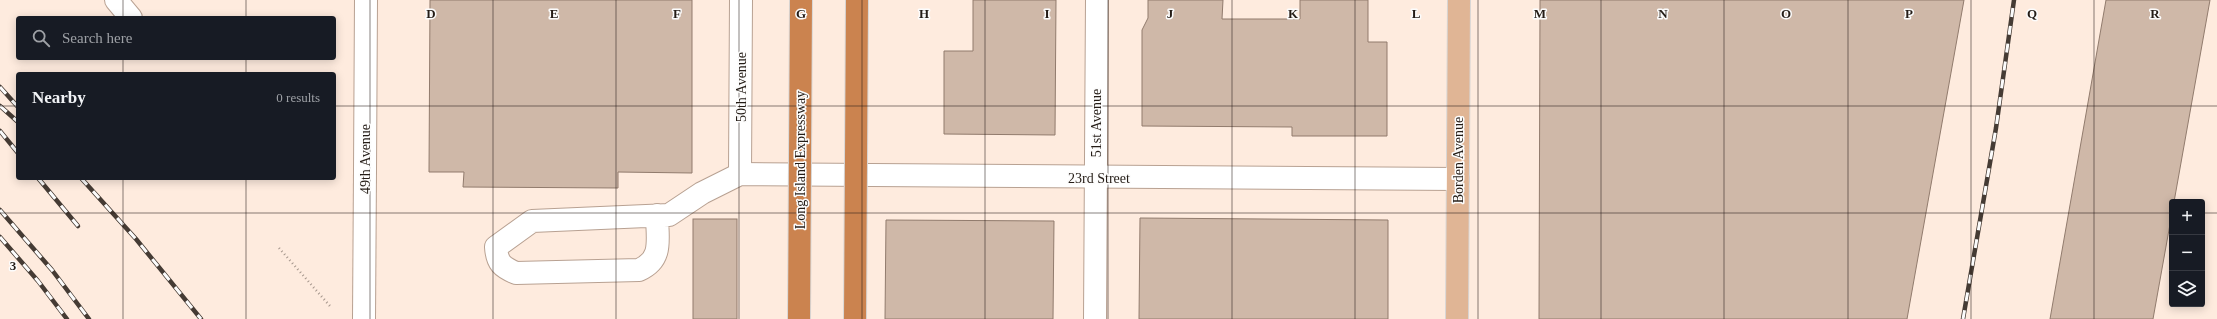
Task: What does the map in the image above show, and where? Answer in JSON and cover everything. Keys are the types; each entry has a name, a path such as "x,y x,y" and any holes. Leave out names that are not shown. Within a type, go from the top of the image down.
{"highway":[{"name":"Long Island Expressway","path":"799,319 801,0"},
{"path":"855,319 857,0"}],"main road":[{"name":"Borden Avenue","path":"1457,319 1459,0"}],"street":[{"path":"116,0 129,16"},
{"name":"49th Avenue","path":"364,319 366,0"},
{"name":"50th Avenue","path":"740,0 740,174"},
{"name":"51st Avenue","path":"1095,319 1097,0"},
{"path":"657,215 658,254 650,264 639,270 516,273 503,268 497,260 496,247 532,221 657,215 669,215 702,193 740,174"},
{"name":"23rd Street","path":"740,174 1096,178 1458,179"}],"path":[{"path":"279,248 330,306"}],"building":[{"path":"430,0 692,0 692,173 618,172 618,188 463,187 464,172 429,172"},
{"path":"973,0 1056,0 1055,135 944,134 944,51 973,51"},
{"path":"1148,0 1223,0 1222,19 1300,19 1300,0 1368,0 1368,42 1387,42 1387,136 1292,136 1292,127 1142,126 1142,30 1148,18"},
{"path":"1540,0 1964,0 1907,319 1539,319"},
{"path":"2106,0 2210,0 2175,199 2169,199 2169,230 2153,319 2050,319"},
{"path":"1140,218 1388,220 1388,319 1139,319"},
{"path":"693,219 737,219 737,319 693,319"},
{"path":"886,220 1054,221 1053,319 885,319"}],"railway":[{"path":"1963,319 1996,128 2014,0"},
{"path":"0,87 16,105"},
{"path":"0,106 16,120"},
{"path":"0,131 16,151"},
{"path":"40,180 78,226"},
{"path":"83,180 136,239 201,319"},
{"path":"0,210 52,270 89,319"},
{"path":"0,237 38,281 67,319"}]}
